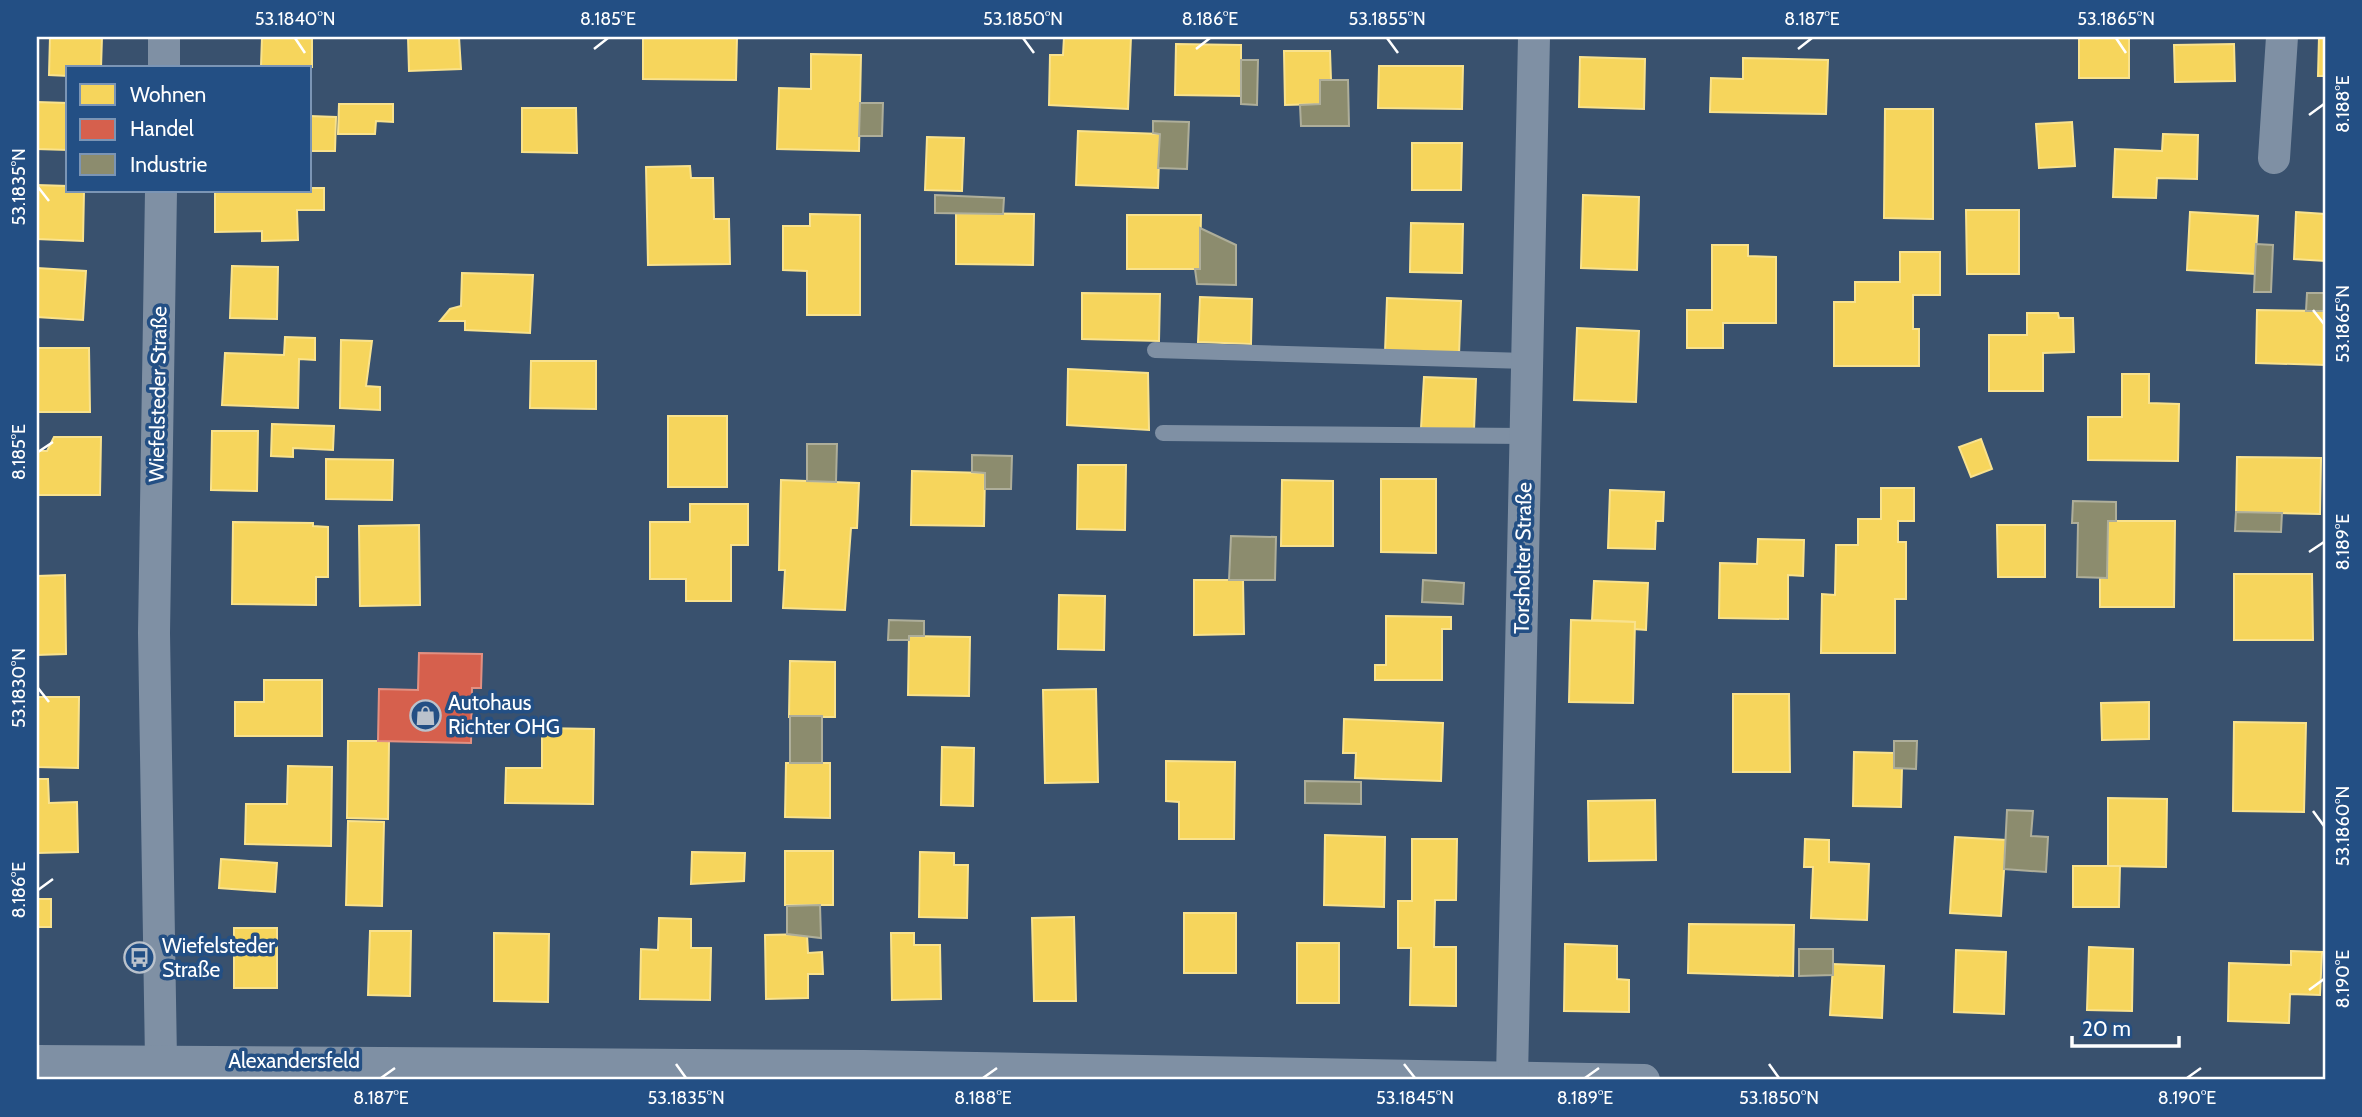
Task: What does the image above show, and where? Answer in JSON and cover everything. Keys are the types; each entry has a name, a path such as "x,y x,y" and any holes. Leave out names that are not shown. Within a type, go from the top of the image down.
{"street":[{"path":"164,37 164,66"},
{"name":"Torsholter Straße","path":"1512,1078 1534,37"},
{"path":"2274,158 2282,37"},
{"name":"Wiefelsteder Straße","path":"161,192 154,633 161,1060"},
{"name":"Alexandersfeld","path":"37,1061 161,1060 729,1068 877,1066 1291,1078 1644,1080"}],"lane":[{"path":"1155,350 1526,361"},
{"path":"1163,433 1525,436"}],"building: Wohnen":[{"path":"50,37 102,37 101,66 66,66 66,76 49,75"},
{"path":"262,37 312,37 312,66 261,66"},
{"path":"408,37 459,37 461,69 409,71"},
{"path":"643,37 737,37 736,80 643,79"},
{"path":"1064,37 1131,37 1128,109 1049,105 1050,55 1063,55"},
{"path":"2079,37 2129,37 2129,78 2079,78"},
{"path":"2319,37 2325,37 2325,76 2318,76"},
{"path":"1176,44 1241,45 1241,96 1175,95"},
{"path":"2234,44 2235,81 2175,82 2174,45"},
{"path":"1284,51 1330,51 1331,80 1320,80 1320,104 1285,105"},
{"path":"811,54 861,55 859,151 777,149 779,88 811,89"},
{"path":"1580,57 1645,59 1644,109 1579,107"},
{"path":"1743,58 1828,60 1826,114 1710,112 1711,78 1743,79"},
{"path":"1379,66 1463,66 1462,109 1378,108"},
{"path":"37,102 66,103 66,150 37,149"},
{"path":"339,104 393,104 393,122 376,121 375,134 338,134"},
{"path":"522,108 576,108 577,153 522,152"},
{"path":"1885,109 1933,109 1933,219 1884,218"},
{"path":"312,116 336,117 335,151 312,151"},
{"path":"2072,122 2075,166 2039,168 2036,124"},
{"path":"1078,131 1160,134 1158,188 1076,185"},
{"path":"2163,134 2198,135 2197,179 2157,178 2156,198 2113,197 2115,149 2162,151"},
{"path":"927,137 964,138 962,191 925,190"},
{"path":"1412,143 1462,143 1461,190 1412,190"},
{"path":"690,166 691,178 713,178 714,219 729,219 730,264 648,265 646,167"},
{"path":"37,185 66,186 66,192 84,192 83,241 37,239"},
{"path":"312,188 324,188 324,210 297,210 298,240 262,241 262,231 215,232 215,192 312,192"},
{"path":"1583,195 1639,197 1637,270 1581,268"},
{"path":"1966,210 2019,210 2019,274 1967,274"},
{"path":"2190,212 2258,216 2255,274 2187,270"},
{"path":"2296,212 2325,214 2325,261 2294,259"},
{"path":"956,213 1034,214 1033,265 956,264"},
{"path":"810,214 860,215 860,315 807,315 807,271 783,270 783,226 810,226"},
{"path":"1127,215 1201,215 1200,269 1127,269"},
{"path":"1411,223 1463,224 1462,273 1410,272"},
{"path":"1712,245 1748,245 1748,256 1776,257 1776,323 1723,323 1723,348 1687,348 1687,310 1712,310"},
{"path":"1900,252 1940,252 1940,295 1913,295 1913,329 1919,329 1919,366 1834,366 1834,302 1855,302 1855,282 1900,282"},
{"path":"232,266 278,267 277,319 230,318"},
{"path":"37,268 86,271 83,320 37,317"},
{"path":"462,273 533,275 530,333 465,330 465,321 440,321 450,309 461,306"},
{"path":"1082,293 1160,294 1159,341 1082,339"},
{"path":"1200,297 1252,299 1251,344 1198,342"},
{"path":"1387,298 1461,301 1459,355 1385,352"},
{"path":"2257,310 2325,311 2325,365 2256,363"},
{"path":"2027,313 2058,313 2059,318 2073,318 2074,352 2043,353 2043,391 1989,391 1989,335 2027,335"},
{"path":"1577,328 1639,331 1636,402 1574,400"},
{"path":"285,337 315,338 315,360 299,359 298,408 222,405 225,353 284,355"},
{"path":"341,340 372,341 366,386 380,387 380,410 340,408"},
{"path":"37,348 89,348 90,412 37,412"},
{"path":"531,361 596,361 596,409 530,408"},
{"path":"1068,369 1148,373 1149,430 1067,425"},
{"path":"2122,374 2149,374 2149,403 2179,404 2178,461 2088,460 2088,417 2122,417"},
{"path":"1424,377 1476,379 1474,430 1421,428"},
{"path":"668,416 727,416 727,487 668,487"},
{"path":"272,424 334,426 333,450 293,448 293,457 271,456"},
{"path":"212,431 258,431 257,491 211,490"},
{"path":"54,437 101,437 100,495 37,495 37,451 47,451"},
{"path":"1981,439 1992,469 1971,477 1959,447"},
{"path":"2237,457 2321,458 2320,514 2236,512"},
{"path":"326,459 393,460 392,500 326,499"},
{"path":"1078,465 1126,465 1125,530 1077,529"},
{"path":"912,471 985,473 984,526 911,525"},
{"path":"1381,479 1436,479 1436,553 1381,552"},
{"path":"781,480 859,483 857,528 851,528 845,610 783,608 785,570 779,570"},
{"path":"1282,480 1333,481 1333,546 1281,546"},
{"path":"1881,488 1914,488 1914,521 1898,521 1898,542 1906,542 1906,599 1895,599 1895,653 1821,653 1822,594 1835,595 1836,545 1858,545 1858,519 1881,519"},
{"path":"1610,490 1664,492 1663,521 1656,521 1655,549 1608,548"},
{"path":"690,504 748,504 748,545 731,545 731,601 686,601 686,579 650,579 650,522 690,522"},
{"path":"2108,521 2175,521 2174,607 2100,607 2100,578 2107,578"},
{"path":"233,522 313,523 313,526 328,527 328,577 316,577 316,605 232,604"},
{"path":"419,525 420,605 360,606 359,526"},
{"path":"1997,525 2045,525 2045,577 1998,577"},
{"path":"1758,539 1804,540 1803,576 1788,575 1788,619 1719,618 1720,563 1757,564"},
{"path":"2234,574 2312,574 2313,640 2234,640"},
{"path":"65,575 66,654 37,655 37,576"},
{"path":"1194,580 1243,580 1244,634 1194,635"},
{"path":"1594,581 1648,583 1646,630 1634,629 1635,622 1592,620"},
{"path":"1059,595 1105,596 1104,650 1058,649"},
{"path":"1386,616 1451,617 1451,629 1442,629 1442,680 1375,680 1375,665 1386,665"},
{"path":"1571,620 1635,622 1633,703 1569,702"},
{"path":"909,636 970,637 969,696 908,695"},
{"path":"790,661 835,662 835,717 789,717"},
{"path":"264,680 322,680 322,736 235,736 235,702 264,702"},
{"path":"1096,689 1098,782 1045,783 1043,690"},
{"path":"1733,694 1789,694 1790,772 1733,772"},
{"path":"37,697 79,697 78,768 37,767"},
{"path":"2149,702 2149,739 2102,740 2101,703"},
{"path":"1344,719 1443,723 1441,781 1355,778 1356,753 1343,753"},
{"path":"2234,722 2306,723 2304,812 2233,811"},
{"path":"542,728 594,729 593,804 505,803 506,768 542,768"},
{"path":"348,741 389,741 388,819 347,818"},
{"path":"942,747 974,748 973,806 941,805"},
{"path":"1854,752 1894,753 1894,768 1902,768 1901,807 1853,806"},
{"path":"1166,761 1235,762 1234,839 1179,839 1179,802 1166,801"},
{"path":"786,763 830,763 830,818 785,817"},
{"path":"288,766 332,767 331,846 245,844 246,804 287,804"},
{"path":"37,779 48,779 49,803 77,802 78,852 37,853"},
{"path":"2108,798 2167,799 2166,867 2108,866"},
{"path":"1655,800 1656,860 1589,861 1588,801"},
{"path":"348,821 384,822 382,906 346,905"},
{"path":"1325,835 1385,837 1384,907 1324,905"},
{"path":"1955,837 2006,840 2001,916 1950,913"},
{"path":"1412,839 1457,839 1456,900 1435,900 1434,947 1456,947 1456,1006 1410,1005 1411,948 1398,948 1398,901 1412,901"},
{"path":"1805,839 1829,840 1829,862 1869,864 1867,920 1811,918 1813,867 1804,867"},
{"path":"785,851 833,851 833,905 785,905"},
{"path":"692,852 745,853 744,881 691,884"},
{"path":"920,852 954,853 954,865 968,865 967,918 919,917"},
{"path":"221,859 277,863 275,892 219,888"},
{"path":"2073,866 2120,866 2119,907 2073,907"},
{"path":"37,899 51,899 51,927 37,927"},
{"path":"1184,913 1236,913 1236,973 1184,973"},
{"path":"1074,917 1076,1001 1034,1001 1032,918"},
{"path":"659,918 691,919 691,948 711,948 710,1000 640,999 641,949 658,950"},
{"path":"1689,924 1794,925 1793,976 1688,973"},
{"path":"234,928 277,928 277,988 234,988"},
{"path":"370,931 411,931 410,996 368,995"},
{"path":"494,933 549,934 548,1002 494,1001"},
{"path":"891,933 914,933 914,945 940,945 941,999 892,1000"},
{"path":"807,934 808,953 822,952 823,974 808,974 808,998 766,999 765,935"},
{"path":"1297,943 1339,943 1339,1003 1297,1003"},
{"path":"1565,944 1617,946 1617,979 1629,980 1629,1012 1564,1011"},
{"path":"2089,947 2133,949 2132,1011 2087,1010"},
{"path":"1956,950 2006,952 2004,1014 1954,1012"},
{"path":"2291,951 2322,952 2320,995 2290,994 2289,1023 2228,1021 2229,963 2291,965"},
{"path":"1833,964 1884,966 1882,1018 1830,1015"}],"building: Handel":[{"name":"Autohaus Richter OHG","path":"419,653 482,654 481,688 472,688 471,743 378,741 379,689 418,690"}],"building: Industrie":[{"path":"1241,60 1258,60 1257,105 1241,104"},
{"path":"1320,80 1348,80 1349,126 1301,126 1300,105 1320,104"},
{"path":"860,103 883,103 882,136 859,136"},
{"path":"1153,121 1189,122 1187,169 1158,168 1160,134 1153,133"},
{"path":"935,195 1004,198 1003,214 935,213"},
{"path":"1200,228 1236,245 1236,285 1197,284 1195,269 1200,269"},
{"path":"2256,244 2273,245 2271,292 2254,292"},
{"path":"2307,293 2325,293 2325,311 2306,311"},
{"path":"807,444 837,444 836,482 807,481"},
{"path":"972,455 1012,456 1011,489 985,489 985,473 972,472"},
{"path":"2073,501 2116,502 2116,521 2108,521 2107,578 2077,577 2078,523 2072,523"},
{"path":"2236,512 2282,513 2281,532 2235,531"},
{"path":"1231,536 1276,537 1275,580 1229,580"},
{"path":"1423,580 1464,583 1463,604 1422,602"},
{"path":"889,620 924,621 924,636 909,636 909,640 888,640"},
{"path":"790,716 822,716 822,763 790,763"},
{"path":"1894,741 1917,741 1916,769 1894,768"},
{"path":"1305,781 1361,782 1361,804 1305,803"},
{"path":"2007,810 2033,811 2031,836 2048,837 2046,872 2004,869"},
{"path":"820,905 821,938 787,934 787,906"},
{"path":"1799,949 1833,949 1833,975 1799,976"}],"place":[{"name":"Autohaus Richter OHG","path":"425,715"},
{"name":"Wiefelsteder Straße","path":"139,958"}]}
